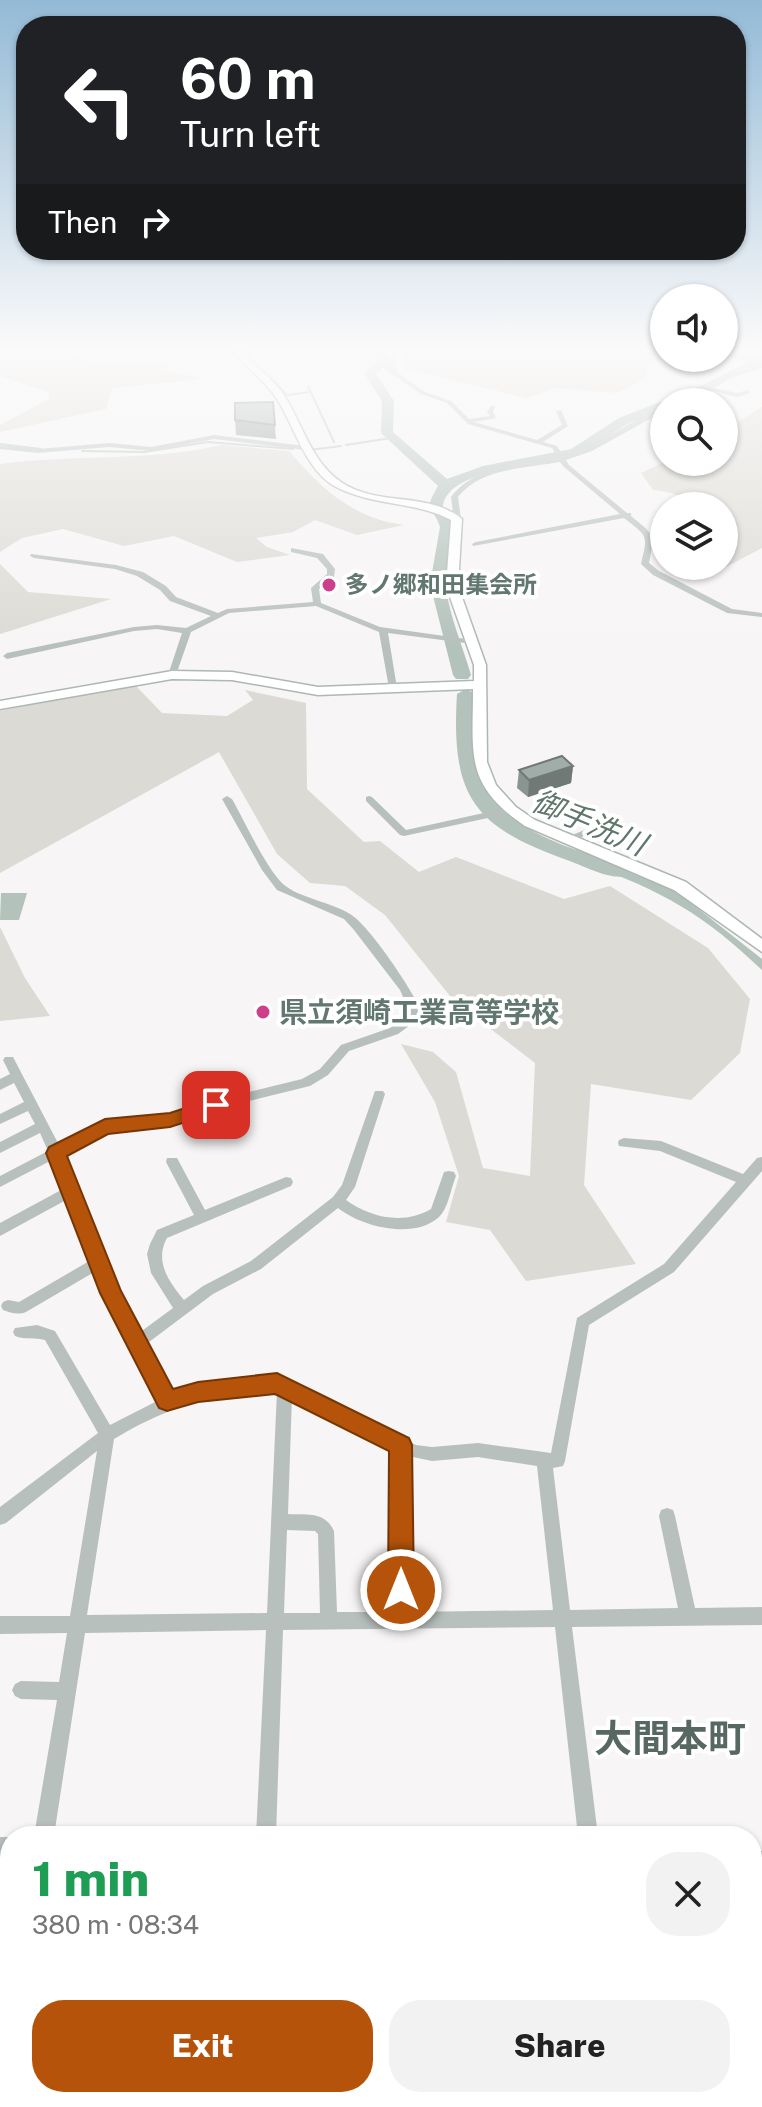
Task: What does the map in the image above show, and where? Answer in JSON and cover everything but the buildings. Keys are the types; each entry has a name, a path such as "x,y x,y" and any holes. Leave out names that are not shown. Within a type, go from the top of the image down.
{"main road":[{"path":"307,450 333,480 349,491 368,498 424,506 453,516 457,548 452,586 468,641 480,665 480,762 489,786 507,811 680,886 762,947"},
{"path":"0,705 116,682 172,675 232,676 291,684 310,691 480,685"}],"street":[{"path":"552,450 649,536 645,564 656,573 730,611 762,615"},
{"path":"453,516 454,497 467,483 583,450"},
{"path":"457,548 628,515"},
{"path":"294,550 320,556 331,569 331,575 315,588 317,604"},
{"path":"34,556 116,567 140,574 173,599 217,615"},
{"path":"7,656 134,629 157,627 187,631 217,615 317,604 383,630 468,641"},
{"path":"383,630 393,688"},
{"path":"172,675 187,631"},
{"path":"0,1182 105,1127 170,1120 306,1083 324,1072 345,1048 394,1031 412,1018 414,1008 405,989 358,927 348,917 281,888 267,870 227,799"},
{"path":"369,799 404,833 507,811"},
{"path":"567,839 605,825"},
{"path":"9,1060 56,1153 98,1263 167,1401"},
{"path":"0,1085 16,1076"},
{"path":"138,1342 208,1290 256,1265 338,1201 351,1178 379,1094"},
{"path":"0,1119 31,1104"},
{"path":"0,1148 43,1126"},
{"path":"624,1143 661,1146 746,1181"},
{"path":"172,1162 202,1218"},
{"path":"0,1517 107,1435 167,1401 221,1388 268,1383 285,1386 400,1445 432,1454 478,1450 557,1461 585,1318 669,1268 762,1162"},
{"path":"338,1201 351,1213 375,1221 424,1219 436,1212 449,1176"},
{"path":"182,1308 157,1272 155,1246 162,1234 286,1182"},
{"path":"0,1230 71,1191"},
{"path":"8,1306 21,1308 98,1263"},
{"path":"20,1332 37,1331 50,1335 107,1435 46,1826"},
{"path":"266,1826 285,1386"},
{"path":"400,1445 401,1619"},
{"path":"544,1459 587,1826"},
{"path":"667,1516 688,1616"},
{"path":"281,1522 319,1523 326,1531 329,1620"},
{"path":"0,1625 762,1616"},
{"path":"21,1690 67,1691"}],"shaded area":[{"path":"192,450 289,451 339,500 369,516 404,525 357,535 315,520 293,532 256,538 267,547 290,555 237,562 174,536 124,546 63,529 22,538 0,552 0,464"},
{"path":"738,450 762,450 762,548 738,561 738,492 653,490 641,473 650,469 650,476 738,476"},
{"path":"0,564 28,592 111,599 0,634"},
{"path":"133,683 162,713 227,716 253,700 245,690 306,703 307,789 364,842 380,841 419,872 456,857 564,899 610,886 708,948 750,999 740,1053 691,1100 591,1084 584,1185 636,1264 526,1281 490,1230 446,1222 459,1176 435,1102 401,1044 433,1052 456,1072 483,1168 530,1176 535,1063 454,1001 385,915 345,886 310,883 277,854 219,752 0,873 0,711"},
{"path":"593,857 677,892 762,959 762,970 741,950 681,906 638,884 587,864"},
{"path":"1,893 27,893 19,920 0,920"},
{"path":"0,927 25,978 50,1016 0,1021"}],"waterway":[{"path":"82,451 155,450"},
{"path":"406,450 445,485"},
{"name":"御手洗川","path":"445,485 483,470 578,450"},
{"name":"御手洗川","path":"445,485 435,502 436,513 446,520 447,527 438,584 462,675"},
{"name":"御手洗川","path":"466,694 465,759 476,790 490,809 529,837 619,871"}],"place":[{"name":"多ノ郷和田集会所","path":"329,585"},
{"name":"県立須崎工業高等学校","path":"263,1012"}],"district":[{"name":"大間本町","path":"670,1739"}],"route":[{"path":"216,1105 170,1120 105,1127 56,1153 111,1293 167,1401 198,1392 277,1384 346,1415 400,1445 401,1590"}]}
